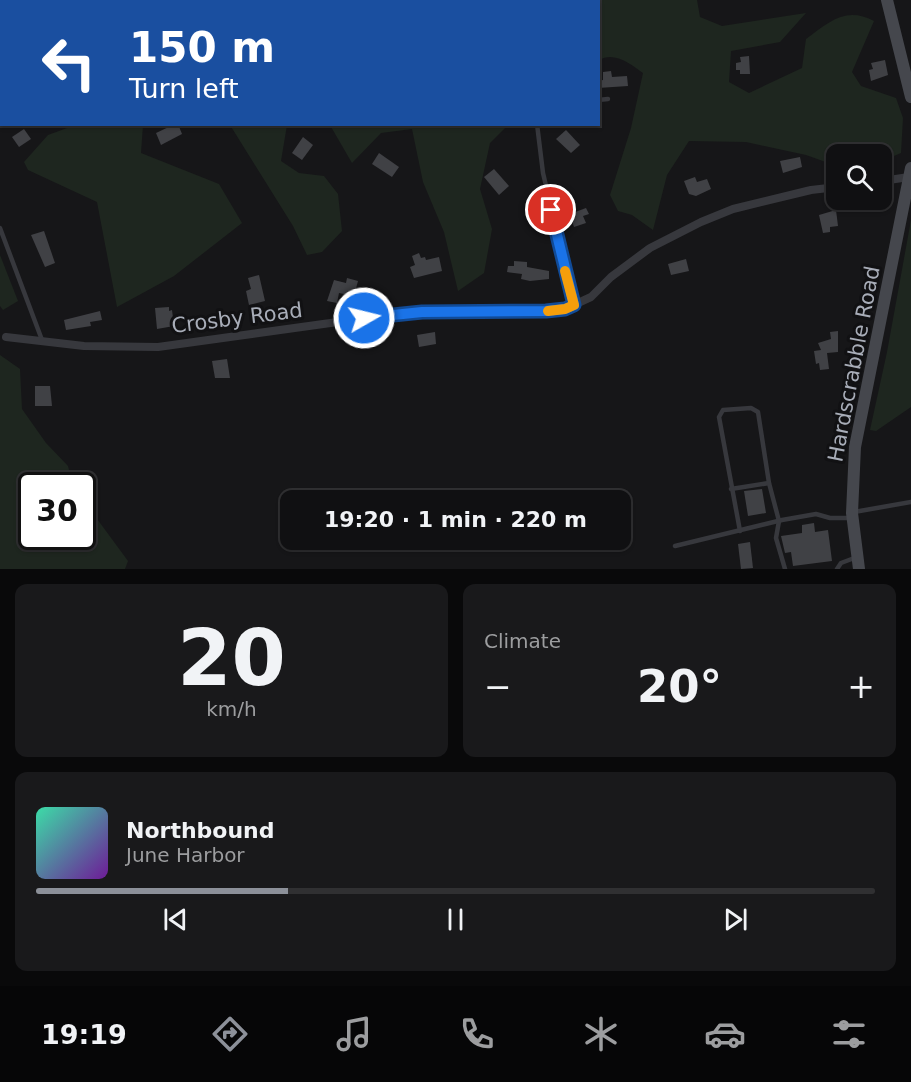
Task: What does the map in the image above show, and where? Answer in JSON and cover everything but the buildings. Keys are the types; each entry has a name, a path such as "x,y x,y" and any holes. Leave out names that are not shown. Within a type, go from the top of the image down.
{"street":[{"path":"887,0 911,98"},
{"path":"892,178 910,173"},
{"name":"Hardscrabble Road","path":"858,563 852,515 855,447 910,173"},
{"name":"Crosby Road","path":"3,335 43,343 158,347 388,315 466,310 546,311 565,309 591,297 611,277 650,248 701,222 733,209 826,188"}],"lane":[{"path":"600,99 608,99"},
{"path":"537,126 543,173 574,305"},
{"path":"0,228 43,343"},
{"path":"740,531 719,417 723,410 751,408 758,412 769,483 779,521 776,538 785,569"},
{"path":"731,489 769,483"},
{"path":"675,546 816,514 830,518 911,502"},
{"path":"837,569 842,563 858,563"}],"shaded area":[{"path":"600,0 697,0 700,17 722,26 806,13 780,42 731,51 729,82 749,93 802,68 806,39 822,27 846,16 864,17 874,21 852,72 861,86 896,98 903,118 901,153 892,157 892,144 826,144 826,162 806,155 746,142 689,141 667,175 653,230 632,215 618,211 610,195 631,128 643,73 628,63 611,57 600,60"},
{"path":"143,126 141,153 219,184 242,223 174,276 117,307 97,202 28,170 24,162 48,135 70,127"},
{"path":"231,126 287,126 281,161 299,173 324,176 338,194 342,231 322,252 307,255 293,226"},
{"path":"331,126 507,126 490,143 480,189 492,229 484,273 458,291 444,232 423,182 412,129 381,133 352,163"},
{"path":"911,220 911,407 876,431 870,430 887,352"},
{"path":"0,255 18,301 3,310 0,306"},
{"path":"0,355 20,369 22,409 46,443 68,466 70,472 18,472 18,550 96,550 96,518 128,561 125,569 0,569"}],"slow traffic":[{"path":"548,311 565,309 574,305 565,271"}],"route":[{"path":"364,318 466,310 546,311 565,309 574,305 551,210"}]}
